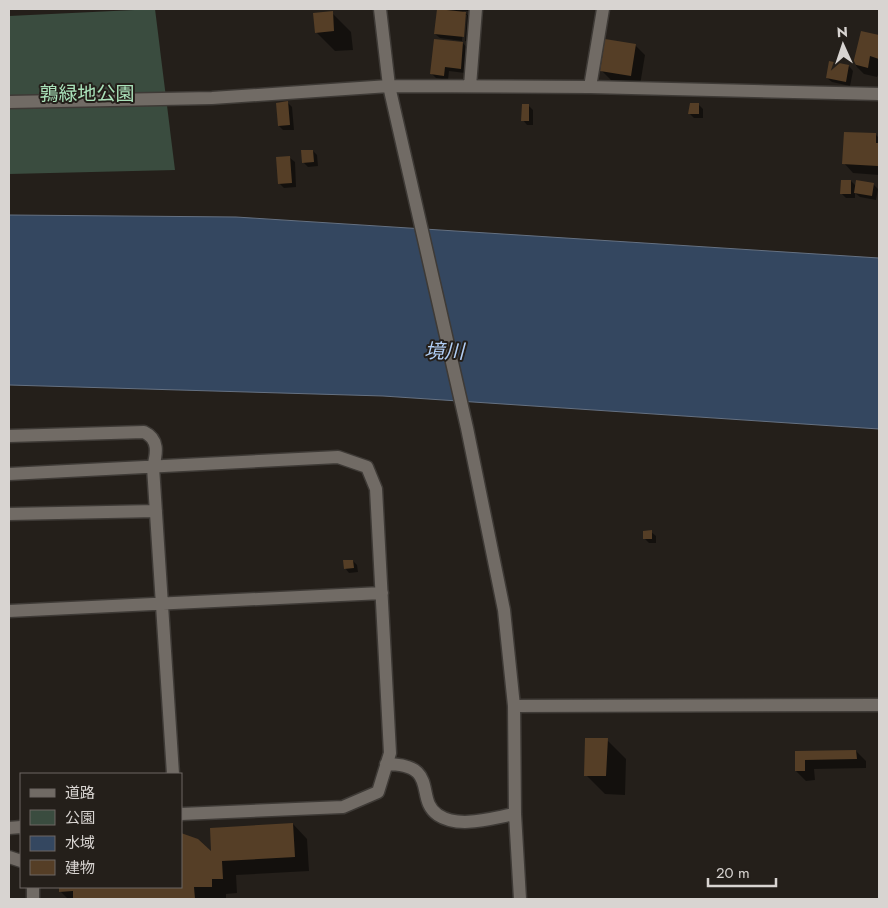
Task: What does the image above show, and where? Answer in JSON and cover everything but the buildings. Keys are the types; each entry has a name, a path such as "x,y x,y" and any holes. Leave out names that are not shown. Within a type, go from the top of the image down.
{"street":[{"path":"380,9 389,86 467,428 504,610 514,706 514,814 520,899"},
{"path":"470,86 476,9"},
{"path":"590,87 603,9"},
{"path":"9,102 212,98 389,86 590,87 879,94"},
{"path":"9,436 144,432 151,436 156,444 153,467 173,773"},
{"path":"9,474 338,457 367,467 376,489 390,752 378,792 343,807 182,814"},
{"path":"9,514 156,511"},
{"path":"9,611 382,593"},
{"path":"514,706 879,705"},
{"path":"386,764 402,764 418,774 433,811 446,818 471,821 514,814"}],"green space":[{"name":"鶉緑地公園","path":"155,9 175,170 9,174 9,16"}],"water":[{"name":"境川","path":"9,215 236,217 879,258 879,429 383,396 9,385"}]}
